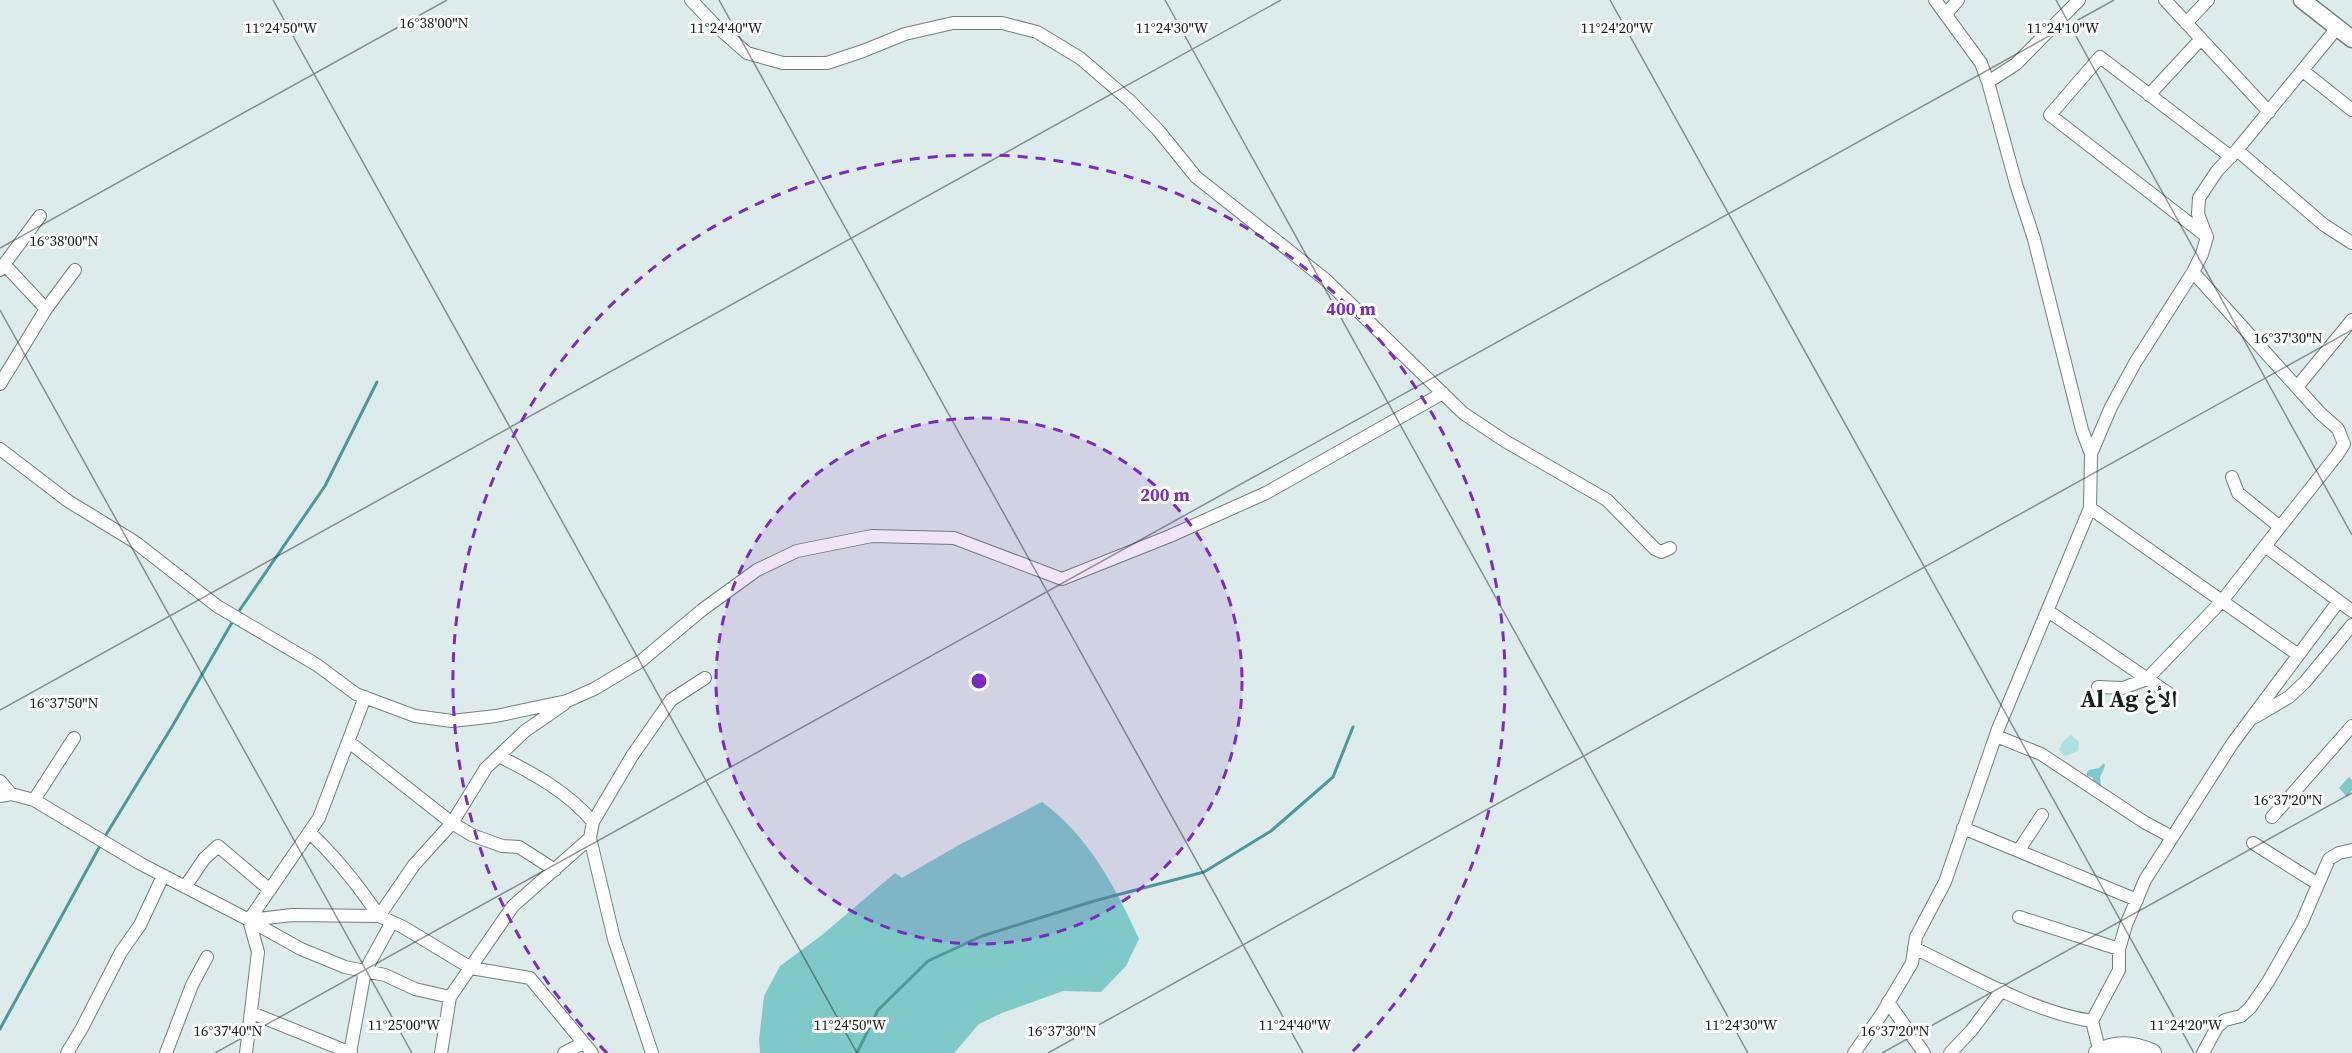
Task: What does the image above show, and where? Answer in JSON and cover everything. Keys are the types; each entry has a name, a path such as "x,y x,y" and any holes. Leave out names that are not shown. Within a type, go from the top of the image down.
{"highway":[{"path":"2099,1053 2113,1046 2128,1046 2152,1053"}],"main road":[{"path":"2302,0 2352,39"}],"street":[{"path":"691,0 747,53 783,63 826,63 905,34 953,23 1002,23 1038,32 1080,58 1130,101 1158,130 1196,177 1326,280 1463,413 1505,441 1607,501 1655,549 1661,552 1670,548"},
{"path":"1854,1053 1912,963 1916,937 1945,882 1996,736 2090,508 2091,454 2082,430 2034,239 2016,184 1988,82 1981,63 1935,0"},
{"path":"1946,14 1958,0"},
{"path":"1988,82 2016,64 2079,0"},
{"path":"2164,0 2269,112"},
{"path":"2186,23 2208,0"},
{"path":"2091,454 2111,407 2135,363 2202,254 2207,237 2198,214 2199,198 2217,171 2234,154 2337,28"},
{"path":"2149,94 2201,39"},
{"path":"2207,237 2050,115 2100,57 2234,154 2324,225 2352,243"},
{"path":"2303,71 2352,110"},
{"path":"40,216 2,267 46,309"},
{"path":"0,384 46,309 75,270"},
{"path":"2098,687 2123,688 2147,679 2222,601 2337,455 2348,447 2338,429 2320,413 2193,272"},
{"path":"2297,387 2352,321"},
{"path":"379,916 414,865 452,823 486,768 525,731 567,701 594,689 641,661 702,610 757,570 796,551 872,536 954,538 1062,579 1170,536 1266,493 1443,393"},
{"path":"0,449 68,501 135,542 217,606 317,665 356,694 365,698 415,716 452,721 496,716 567,701"},
{"path":"2232,477 2238,493 2280,527"},
{"path":"2090,508 2297,654"},
{"path":"2265,546 2338,602 2352,610"},
{"path":"2099,1053 2092,1021 2119,970 2119,950 2145,880 2249,720 2338,602"},
{"path":"2048,611 2168,693"},
{"path":"2249,720 2289,697 2305,682 2352,625"},
{"path":"652,1053 614,939 590,838 593,822 632,756 671,700 705,678"},
{"path":"249,920 319,818 365,698"},
{"path":"2272,817 2352,726"},
{"path":"1996,736 2041,754 2144,822 2172,837"},
{"path":"34,800 74,738"},
{"path":"349,742 396,778 422,802 452,823 472,835 502,846 519,847 555,870"},
{"path":"499,756 544,780 580,807 593,822"},
{"path":"0,782 6,795 34,800 163,876 301,949 345,967 385,975 415,989 450,997"},
{"path":"2019,850 2042,815"},
{"path":"1963,828 2137,900"},
{"path":"309,832 360,888 379,916"},
{"path":"441,1053 450,997 513,906 590,838"},
{"path":"2253,843 2318,884"},
{"path":"185,887 204,859 218,846 270,890"},
{"path":"2204,1053 2217,1027 2225,1020 2241,1016 2250,1008 2275,970 2302,922 2329,859 2339,852 2352,850"},
{"path":"67,1053 121,952 140,926 163,876"},
{"path":"249,920 292,915 379,916 471,968 530,978 592,1053"},
{"path":"2019,917 2119,950"},
{"path":"246,1053 258,952 249,920"},
{"path":"252,1014 351,1053 365,971 392,922"},
{"path":"1914,948 2040,1008 2092,1021"},
{"path":"166,1053 192,985 207,957"},
{"path":"1950,1053 1971,1031 2002,990"},
{"path":"1888,1002 1924,1053"},
{"path":"564,1053 583,1043"}],"shaded area":[{"path":"2071,735 2079,742 2078,751 2065,756 2059,750 2063,741"},
{"path":"2104,763 2100,777 2101,786 2097,787 2092,777 2087,776 2087,772 2099,768"},
{"path":"2349,777 2352,780 2352,790 2347,797 2339,788"},
{"path":"1042,802 1058,815 1087,846 1121,901 1139,939 1126,966 1101,992 1063,991 1002,1013 979,1024 954,1053 760,1053 759,1040 764,996 780,966 822,935 895,873 902,878 957,846"}],"waterway":[{"path":"237,614 325,486 377,382"},
{"path":"104,838 234,619"},
{"path":"857,1053 878,1010 928,961 982,936 1094,901 1204,872 1271,831 1333,777 1353,727"},
{"path":"0,1029 101,844"}],"district":[{"name":"Al Ag الأغ","path":"2129,698"}]}
